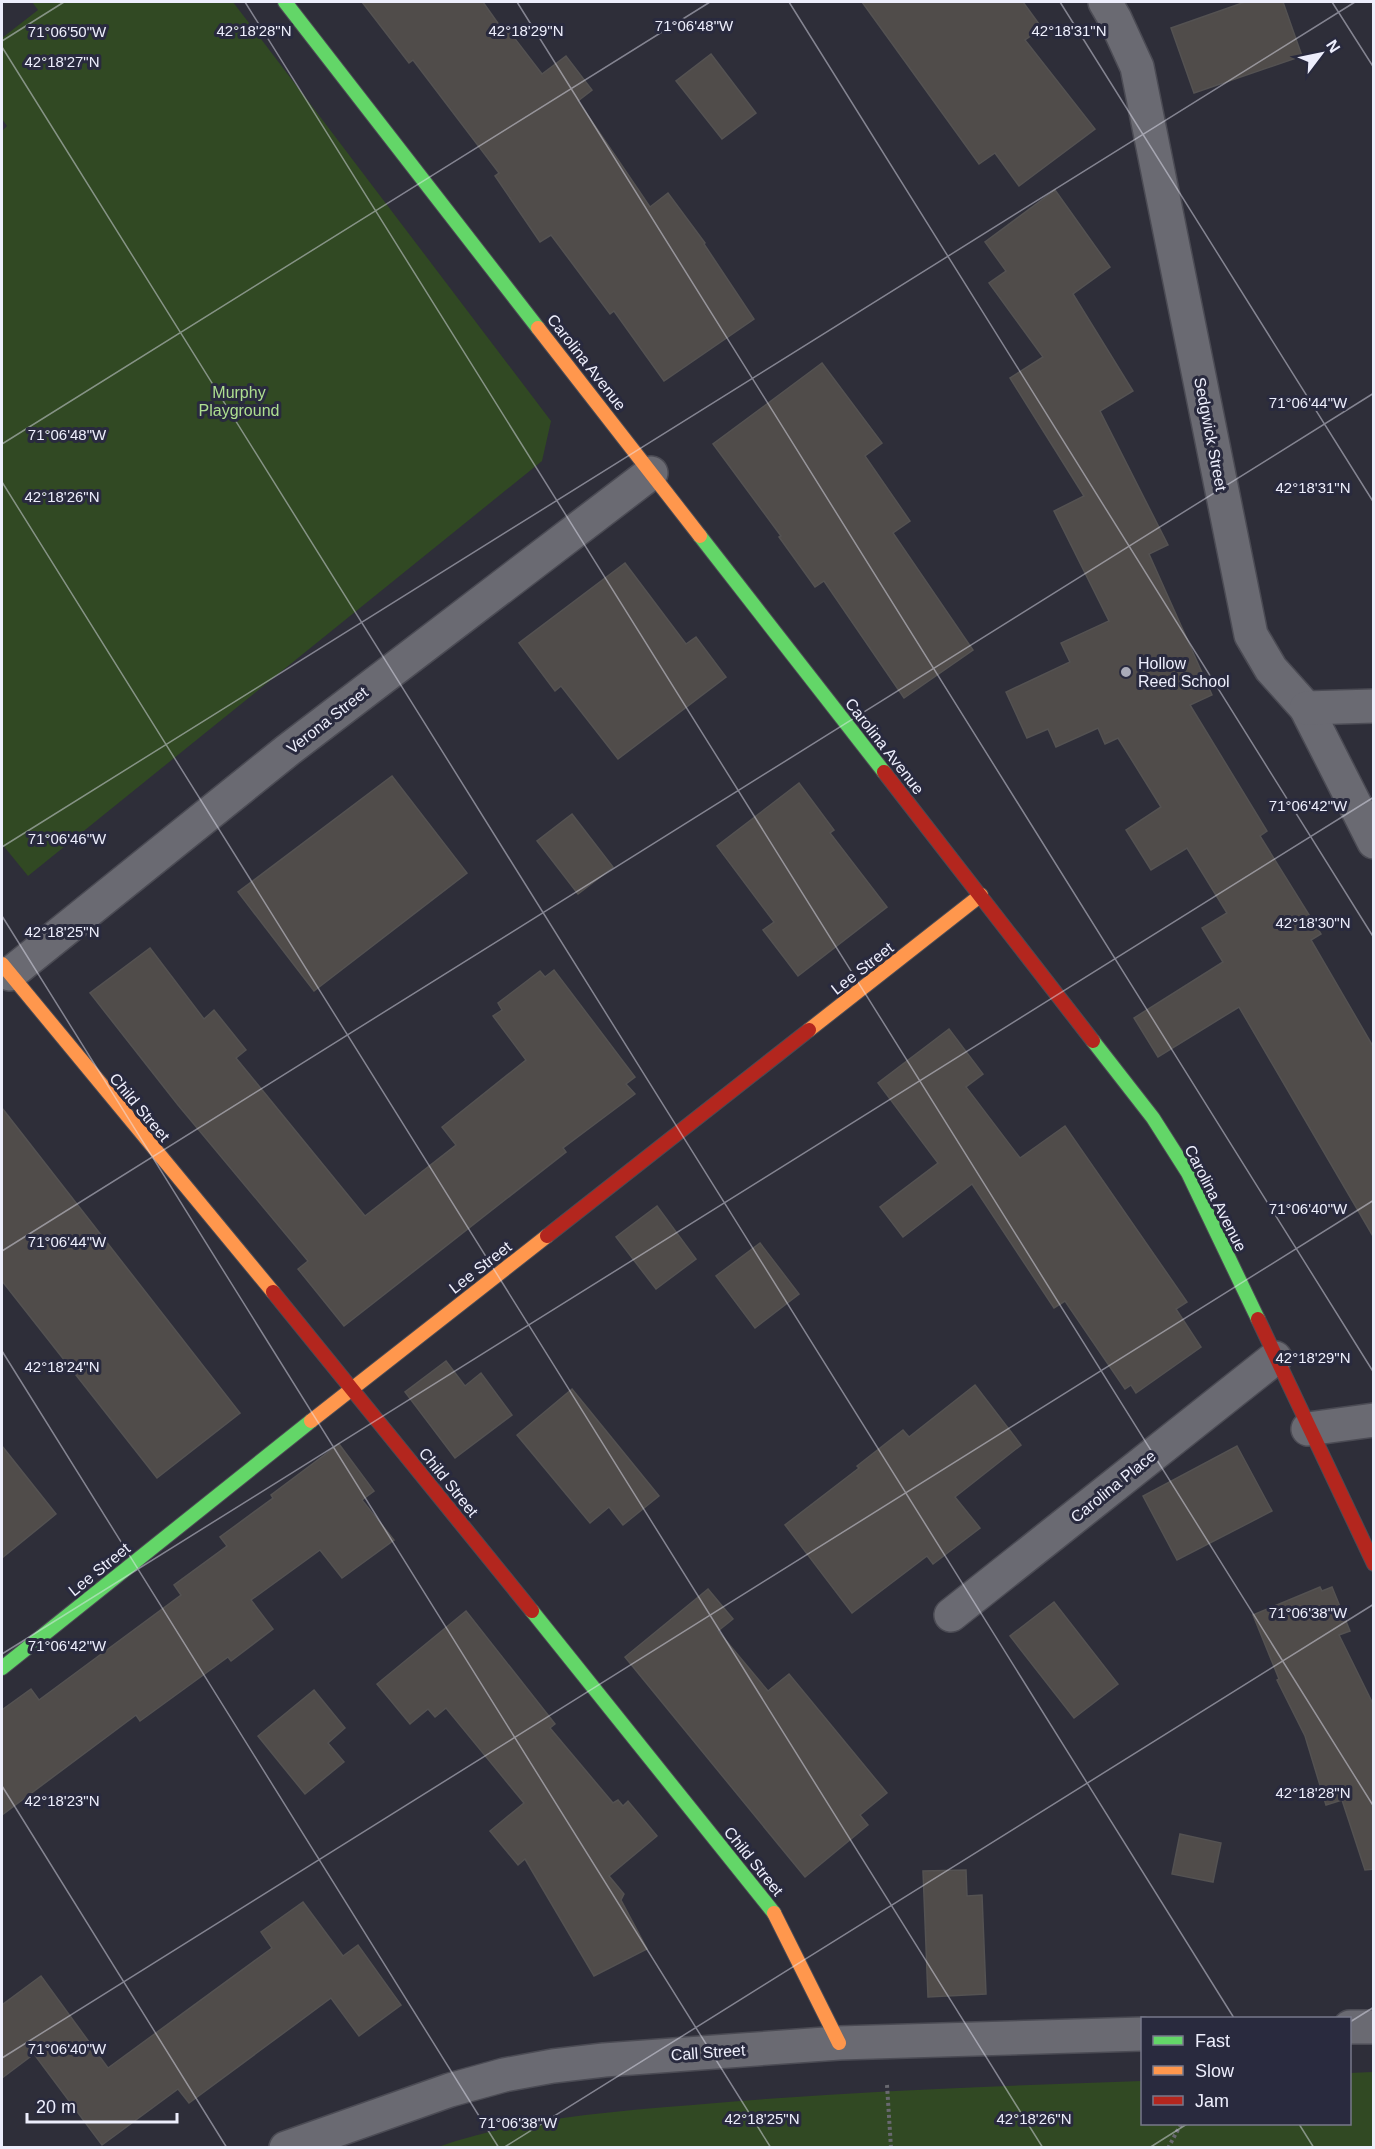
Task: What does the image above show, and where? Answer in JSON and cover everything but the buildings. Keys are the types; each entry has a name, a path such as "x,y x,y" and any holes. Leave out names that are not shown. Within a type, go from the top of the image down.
{"street":[{"name":"Carolina Avenue","path":"285,2 1153,1118 1188,1173 1374,1564"},
{"name":"Sedgwick Street","path":"1105,2 1137,68 1251,635 1270,669 1306,708 1374,842"},
{"name":"Verona Street","path":"6,969 651,473"},
{"path":"1306,708 1374,706"},
{"name":"Lee Street","path":"2,1668 351,1388 981,895"},
{"name":"Child Street","path":"6,969 351,1388 772,1910 839,2043"},
{"name":"Carolina Place","path":"951,1615 1275,1358"},
{"path":"1308,1429 1374,1420"},
{"path":"1351,2027 1374,2026"},
{"name":"Call Street","path":"286,2148 415,2101 504,2075 604,2060 839,2043 1141,2034"}],"path":[{"path":"887,2081 891,2148"},
{"path":"1168,2148 1180,2125"}],"green space":[{"name":"Murphy Playground","path":"32,2 233,2 551,421 542,461 28,876 2,844 2,131 7,126 2,119 2,38 38,10"},
{"path":"1373,2072 1373,2147 438,2147 506,2128 576,2116 646,2109 876,2092 1141,2081 1141,2125 1351,2125 1351,2073"}],"traffic: fast":[{"path":"285,2 538,328"},
{"path":"700,536 884,772"},
{"path":"1093,1041 1153,1118 1188,1173 1258,1319"},
{"path":"2,1668 311,1421"},
{"path":"532,1611 774,1913"}],"traffic: slow":[{"path":"538,328 700,536"},
{"path":"809,1030 981,895"},
{"path":"2,964 273,1292"},
{"path":"311,1421 547,1236"},
{"path":"774,1913 839,2043"}],"traffic: jam":[{"path":"884,772 1093,1041"},
{"path":"547,1236 809,1030"},
{"path":"273,1292 532,1611"},
{"path":"1258,1319 1374,1564"}],"place":[{"name":"Hollow Reed School","path":"1126,672"}]}
